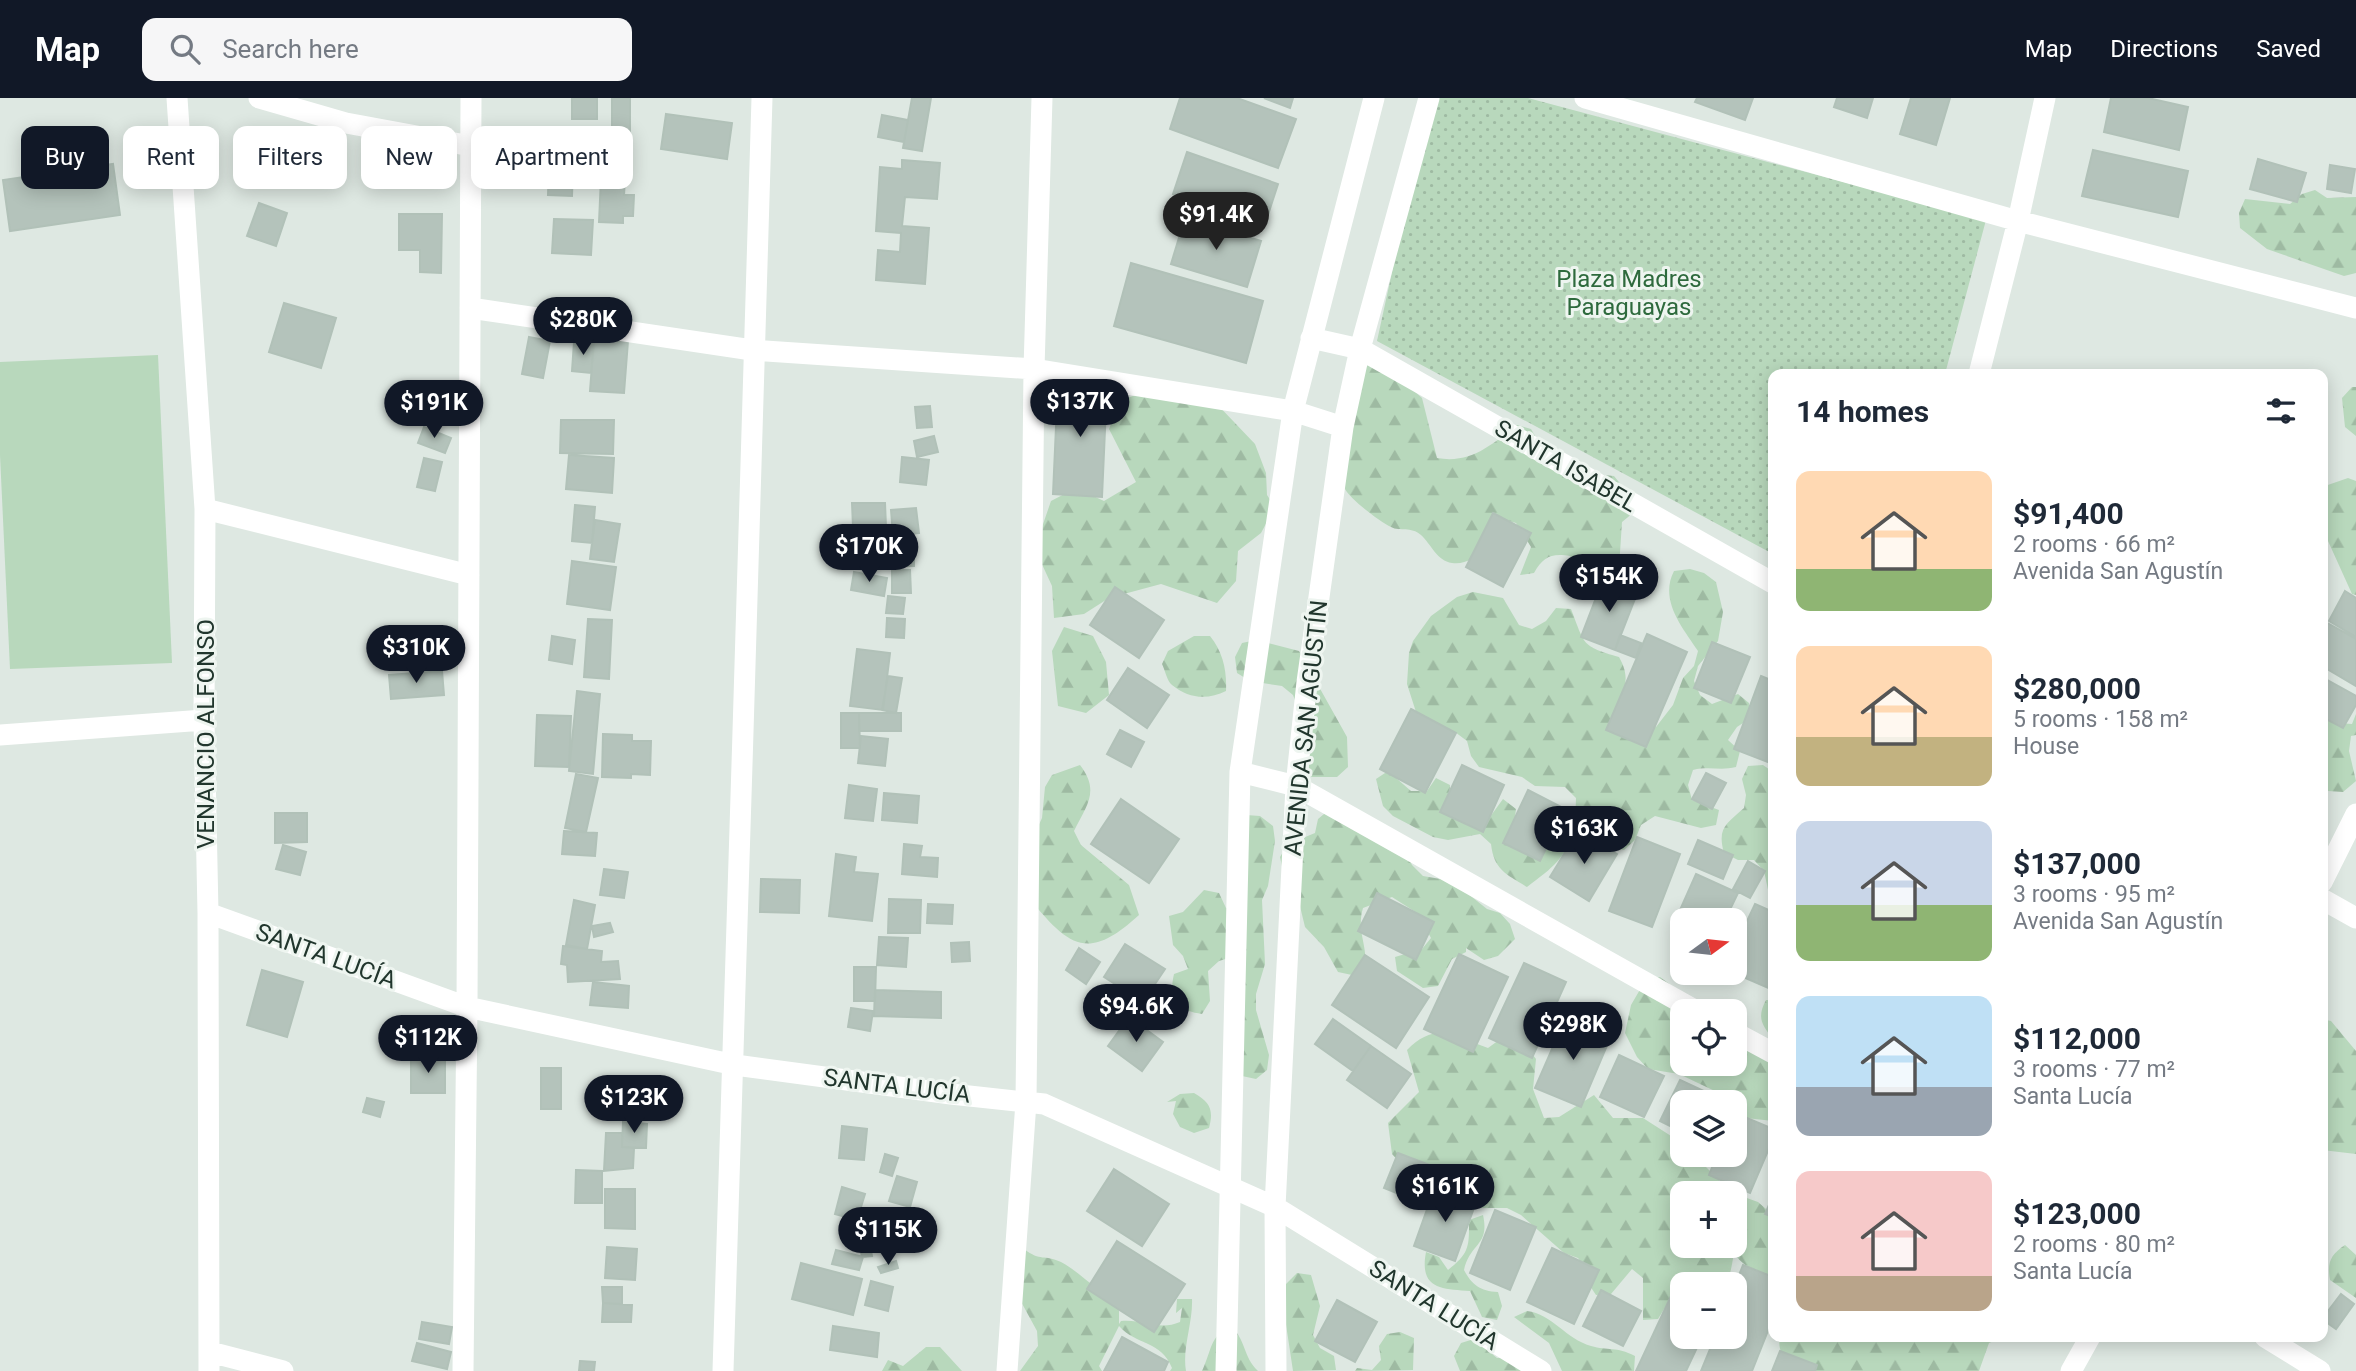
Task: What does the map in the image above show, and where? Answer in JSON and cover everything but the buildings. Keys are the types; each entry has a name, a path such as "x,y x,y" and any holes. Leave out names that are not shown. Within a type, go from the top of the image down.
{"street":[{"name":"VENANCIO ALFONSO","path":"177,98 205,509 209,1362"},
{"path":"259,98 346,123 471,146 463,1371"},
{"path":"471,98 471,126"},
{"path":"723,1371 735,1065 752,350 762,98"},
{"path":"1007,1371 1026,1102 1034,369 1042,98"},
{"path":"1226,1371 1240,772 1293,411 1374,98"},
{"name":"AVENIDA SAN AGUSTÍN","path":"1276,1371 1275,1207 1296,786 1307,682 1343,427 1360,349 1429,98"},
{"path":"1585,98 2018,221 2356,308"},
{"path":"1980,369 2018,221 2045,98"},
{"path":"470,308 752,350 1034,369 1293,411 1343,427"},
{"name":"SANTA ISABEL","path":"1311,338 1360,349 1768,580"},
{"path":"205,509 469,575"},
{"path":"0,735 204,720"},
{"path":"1240,772 1296,786 1675,999"},
{"path":"2328,870 2356,814"},
{"path":"2328,902 2356,918"},
{"name":"SANTA LUCÍA","path":"208,913 467,1007 735,1065 1044,1104 1275,1207 1541,1371"},
{"path":"1747,1039 1768,1051"},
{"path":"2071,1371 2087,1342"},
{"path":"2273,1342 2320,1371"},
{"path":"209,1362 283,1371"}],"green space":[{"name":"Plaza Madres Paraguayas","path":"1430,98 1528,98 1986,220 1946,369 1768,369 1768,551 1377,341"},
{"path":"2315,190 2327,198 2356,197 2356,273 2344,276 2267,249 2240,228 2239,213 2245,199 2290,204 2302,194"},
{"path":"158,355 172,663 10,669 0,455 0,362"},
{"path":"1375,356 1422,398 1437,458 1460,458 1480,451 1517,425 1531,429 1555,470 1614,476 1632,498 1633,513 1622,522 1619,568 1596,588 1580,588 1578,567 1570,556 1548,557 1534,573 1520,575 1531,547 1516,523 1502,519 1476,555 1461,563 1447,562 1438,556 1417,532 1391,527 1359,504 1345,489 1341,477 1341,447 1354,372"},
{"path":"2352,387 2356,387 2356,436 2345,427 2342,398"},
{"path":"1151,390 1214,401 1255,444 1266,473 1267,495 1275,507 1261,533 1238,551 1236,581 1217,603 1161,584 1109,598 1084,614 1054,618 1052,586 1040,560 1041,530 1051,501 1076,488 1104,501 1136,482 1109,429 1121,400"},
{"path":"2348,478 2356,481 2356,595 2352,594 2328,541 2328,485"},
{"path":"1690,569 1704,573 1716,582 1723,612 1718,641 1698,666 1694,681 1700,695 1712,704 1738,694 1749,703 1749,719 1737,727 1728,740 1740,751 1736,767 1693,770 1688,785 1692,800 1719,810 1716,825 1701,828 1655,816 1641,825 1635,840 1624,850 1609,847 1603,835 1575,826 1576,798 1565,787 1535,786 1522,777 1479,767 1471,756 1467,741 1455,732 1441,731 1416,712 1407,684 1409,653 1413,641 1431,616 1457,597 1473,592 1503,598 1519,625 1532,629 1546,621 1556,608 1571,609 1586,642 1597,650 1619,657 1625,674 1625,685 1614,716 1615,722 1628,735 1656,727 1673,705 1683,678 1694,666 1698,651 1674,613 1669,592 1670,582 1674,571"},
{"path":"1064,627 1093,636 1106,662 1109,695 1086,713 1058,706 1052,651"},
{"path":"1194,636 1210,636 1214,642 1223,662 1226,691 1199,697 1178,690 1169,681 1162,664 1168,651"},
{"path":"1256,640 1299,651 1347,737 1348,767 1337,777 1309,777 1300,765 1298,708 1293,695 1282,686 1250,681 1237,673 1235,657 1242,643"},
{"path":"2328,707 2338,723 2352,724 2356,714 2356,735 2351,736 2349,751 2356,781 2343,792 2328,791"},
{"path":"1080,765 1086,774 1090,790 1087,806 1074,831 1081,845 1129,885 1139,915 1106,939 1092,943 1080,943 1068,937 1043,915 1029,898 1036,831 1042,818 1045,787 1052,775"},
{"path":"1763,765 1768,768 1768,890 1764,871 1754,860 1738,860 1724,853 1722,845 1725,827 1744,808 1746,795 1742,779 1748,766"},
{"path":"1388,771 1411,791 1427,791 1436,778 1450,785 1449,800 1487,821 1503,799 1516,809 1514,825 1537,844 1560,826 1575,826 1563,854 1527,887 1498,866 1491,844 1480,834 1448,840 1433,837 1393,816 1383,806 1376,779"},
{"path":"1330,809 1399,838 1412,865 1423,876 1452,881 1487,909 1500,913 1510,924 1515,939 1498,956 1484,960 1466,948 1466,952 1452,959 1438,986 1423,988 1397,971 1395,957 1422,949 1431,938 1417,913 1392,897 1363,908 1361,924 1365,969 1352,975 1338,972 1324,947 1305,927 1298,898 1283,871 1280,857 1288,844 1315,833 1318,819"},
{"path":"1246,815 1260,816 1273,826 1275,841 1268,886 1262,900 1265,964 1256,994 1256,1010 1269,1055 1267,1070 1256,1079 1242,1076 1232,957 1219,961 1208,971 1210,1001 1202,1014 1186,1010 1173,997 1174,974 1188,969 1183,956 1173,945 1169,916 1183,912 1204,890 1219,893 1226,908 1239,913 1238,884 1228,837"},
{"path":"1660,977 1691,999 1670,999 1670,1073 1648,1069 1637,1057 1625,1033 1631,1005 1645,981"},
{"path":"1768,1000 1768,1032 1762,1020 1762,1011"},
{"path":"2328,1020 2356,1051 2356,1154 2328,1151"},
{"path":"1445,1032 1488,1048 1499,1040 1527,1047 1536,1059 1533,1089 1544,1118 1559,1117 1594,1095 1613,1118 1643,1118 1670,1135 1670,1167 1706,1167 1720,1181 1670,1181 1670,1258 1733,1258 1730,1272 1670,1272 1670,1299 1658,1319 1643,1320 1643,1278 1632,1269 1611,1294 1596,1295 1588,1283 1587,1270 1578,1258 1564,1253 1521,1215 1507,1208 1476,1208 1462,1203 1430,1173 1402,1165 1392,1154 1388,1123 1419,1092 1407,1050 1424,1037"},
{"path":"1747,1041 1768,1056 1768,1120 1747,1118 1747,1090 1713,1090 1683,1076 1747,1076"},
{"path":"1194,1093 1207,1103 1211,1116 1209,1128 1194,1133 1180,1127 1173,1114 1176,1101 1167,1102 1180,1094"},
{"path":"1747,1198 1758,1202 1768,1211 1768,1275 1738,1258 1747,1258"},
{"path":"1483,1215 1482,1239 1470,1254 1464,1270 1477,1286 1498,1292 1502,1306 1497,1320 1482,1317 1470,1291 1441,1288 1429,1280 1426,1273 1426,1252 1439,1257 1448,1270 1461,1259 1467,1248 1469,1220"},
{"path":"2345,1245 2356,1255 2356,1298 2330,1280 2331,1260"},
{"path":"1024,1249 1039,1257 1061,1262 1099,1289 1114,1296 1119,1310 1119,1324 1121,1321 1158,1325 1180,1322 1182,1308 1176,1313 1177,1299 1192,1299 1185,1353 1186,1371 1170,1371 1172,1368 1162,1352 1133,1337 1119,1326 1099,1366 1102,1371 1020,1371 1038,1346 1037,1331 1007,1276"},
{"path":"1297,1273 1311,1275 1320,1306 1313,1335 1320,1348 1334,1356 1336,1370 1293,1371 1282,1298 1286,1284"},
{"path":"1527,1311 1544,1317 1582,1343 1635,1356 1634,1371 1562,1371 1549,1343 1514,1317"},
{"path":"1230,1325 1258,1371 1202,1371 1218,1335"},
{"path":"1400,1332 1414,1338 1413,1370 1355,1371 1357,1368 1372,1370 1381,1360 1379,1346 1387,1334"},
{"path":"1474,1339 1497,1358 1527,1357 1540,1371 1460,1371 1454,1356 1461,1343"},
{"path":"1992,1342 1979,1371 1804,1371 1782,1354 1779,1344"},
{"path":"926,1347 940,1347 962,1371 882,1371 888,1360 903,1366"}]}
